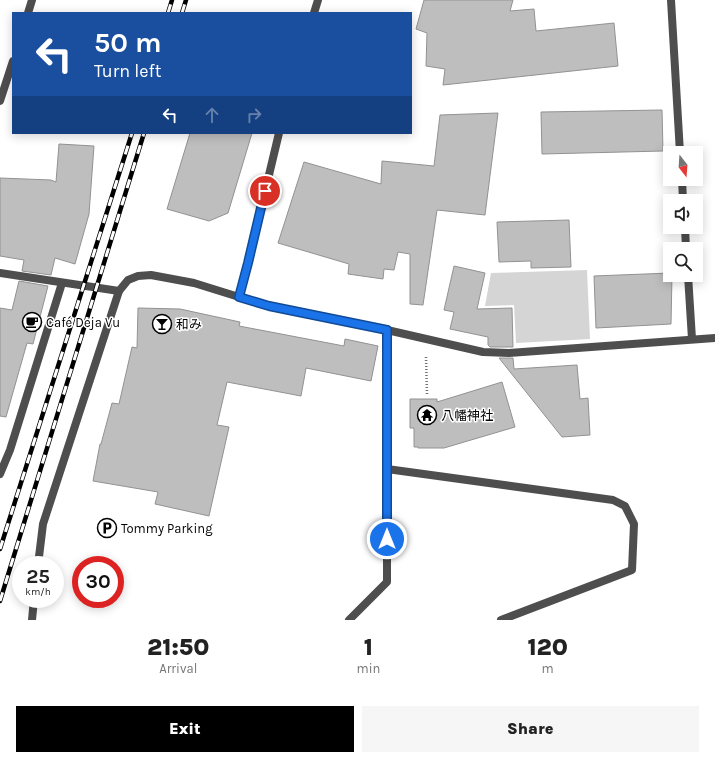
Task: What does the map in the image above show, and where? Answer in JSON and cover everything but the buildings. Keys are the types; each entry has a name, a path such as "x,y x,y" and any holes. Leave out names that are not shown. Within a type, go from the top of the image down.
{"street":[{"path":"28,12 32,0"},
{"path":"314,12 318,0"},
{"path":"671,0 680,146"},
{"path":"0,101 12,64"},
{"path":"239,297 279,134"},
{"path":"0,273 119,291"},
{"path":"39,556 43,524 119,291 128,280 138,276 151,275 194,283 269,306 387,330 483,352 509,353 715,338"},
{"path":"688,282 692,340"},
{"path":"0,474 10,450 62,283"},
{"path":"349,620 387,582 387,330"},
{"path":"386,469 613,500 625,506 634,524 632,570 501,620"},
{"path":"32,620 33,608"}],"path":[{"path":"426,339 427,394"}],"shaded area":[{"path":"587,270 590,339 516,343 514,305 485,306 491,273"}],"railway":[{"path":"168,12 172,0"},
{"path":"182,12 186,0"},
{"path":"0,549 132,134"},
{"path":"0,601 144,134"}],"place":[{"name":"Café Deja Vu","path":"32,322"},
{"name":"和み","path":"162,324"},
{"name":"八幡神社","path":"427,415"},
{"name":"Tommy Parking","path":"107,528"}],"route":[{"path":"265,191 239,297 269,306 387,330 387,539"}]}
